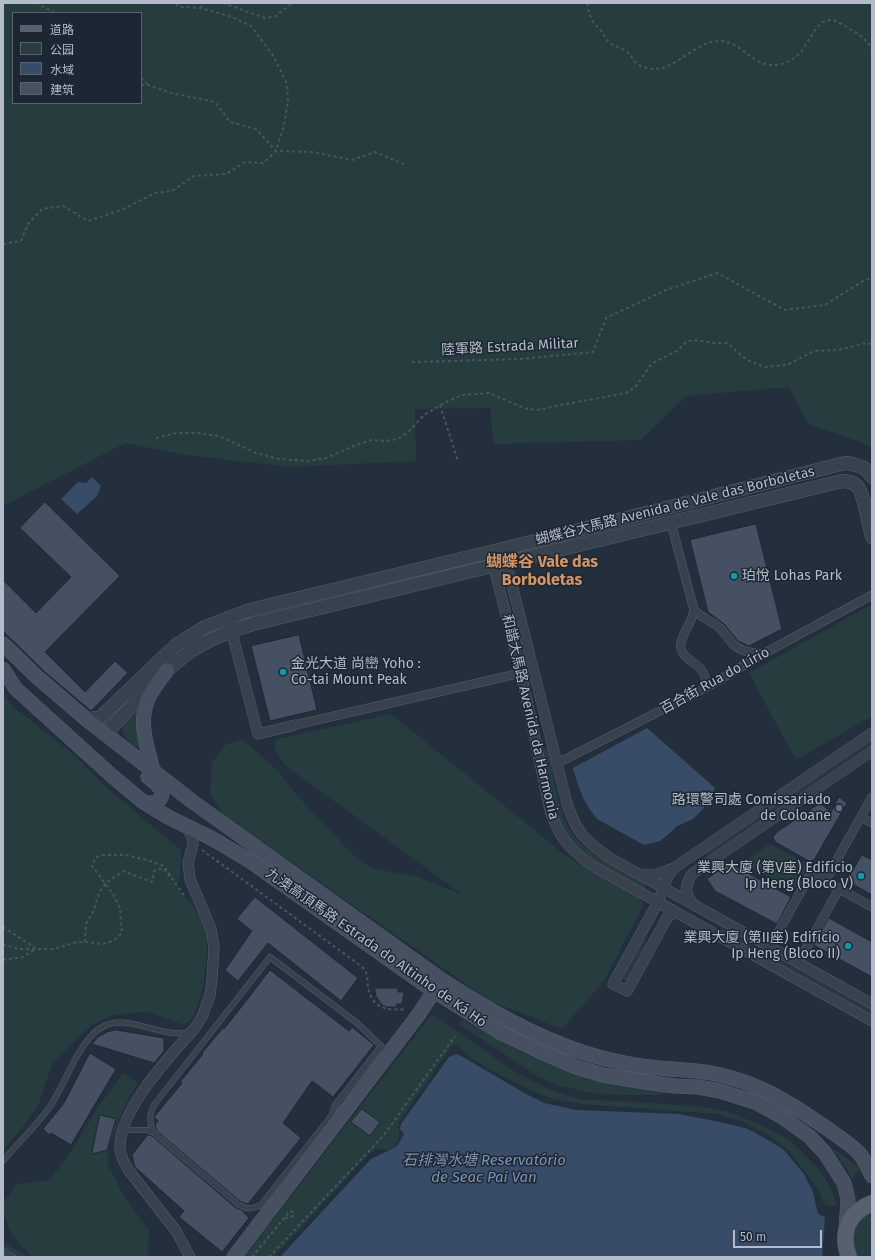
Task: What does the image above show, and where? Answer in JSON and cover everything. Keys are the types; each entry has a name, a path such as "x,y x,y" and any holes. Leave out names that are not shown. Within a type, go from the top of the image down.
{"main road":[{"name":"九澳高頂馬路 Estrada do Altinho de Ká Hó","path":"3,644 36,676 86,719 193,802 442,980 505,1019 546,1039 588,1054 625,1064 715,1074 746,1082 769,1092 792,1105 836,1135 862,1155 872,1176"},
{"name":"九澳高頂馬路 Estrada do Altinho de Ká Hó","path":"3,669 16,689 111,775 145,803 186,827 213,839 250,861 434,991 499,1032 576,1067 603,1075 638,1081 675,1086 698,1087 720,1091 755,1102 784,1118 810,1137 825,1153 844,1183 848,1200 846,1232"},
{"path":"153,770 145,739 145,709 153,690 167,670"},
{"path":"36,676 26,677 22,686 42,713"},
{"path":"106,734 116,750 159,786 162,791 161,799 155,804 145,803"},
{"path":"234,1257 386,1049 423,1008 434,991"},
{"path":"847,1254 845,1240 850,1222 856,1213 864,1206 872,1203"}],"street":[{"name":"蝴蝶谷大馬路 Avenida de Vale das Borboletas","path":"86,719 100,718 175,646 205,626 250,610 845,464 854,464 865,469 870,472 872,477"},
{"name":"蝴蝶谷大馬路 Avenida de Vale das Borboletas","path":"106,734 167,670 193,650 232,631 253,624 842,481 852,482 857,487 863,501 872,537"},
{"path":"671,523 694,610 692,619 681,644 682,653 699,667 704,674 707,687"},
{"name":"和諧大馬路 Avenida da Harmonia","path":"503,549 500,565 520,673 550,810 554,824 566,842 578,856 600,870 872,1021"},
{"name":"和諧大馬路 Avenida da Harmonia","path":"490,552 500,565 568,807 577,830 586,840 608,857 872,1004"},
{"name":"百合街 Rua do Lírio","path":"556,764 707,687 763,654 872,595"},
{"path":"694,610 699,615 719,627 740,649 751,653 763,654"},
{"path":"228,617 258,734 520,673"},
{"path":"639,874 656,874 674,868 872,733"},
{"path":"698,907 688,898 686,891 689,878 693,873 872,751"},
{"path":"825,881 872,797"},
{"path":"861,817 872,823"},
{"path":"186,827 192,837 193,844 188,862 190,879 211,929 214,947 210,995 202,1017 194,1029 140,1094 120,1138 120,1151 123,1161 130,1172 176,1231 190,1257"},
{"path":"674,868 668,876 658,902 613,984 627,991 668,916 674,913 680,914"},
{"path":"770,947 811,873 872,907"},
{"path":"798,963 839,889"}],"lane":[{"path":"123,1130 147,1130 154,1133 239,1205 248,1209 253,1208 261,1205 332,1115 335,1105 386,1049 357,1023 270,957 154,1105 150,1113 150,1121 154,1133"},
{"path":"3,1161 49,1108 56,1098 81,1050 95,1031 108,1024 127,1023 180,1033 194,1029"},
{"path":"169,1032 180,1038 178,1047"},
{"path":"3,1251 13,1257"}],"path":[{"path":"36,3 54,12"},
{"path":"3,244 20,241 28,224 42,209 63,206 88,221 121,210 155,193 172,191 194,176 226,174 245,162 263,163 276,151 284,125 288,102 287,84 274,57 251,26 229,16 200,8 180,7 174,3"},
{"path":"200,8 205,3"},
{"path":"223,3 265,18 276,16 292,3"},
{"path":"586,3 593,21 610,44 628,52 636,64 648,69 668,66 712,42 722,41 731,43 756,61 771,65 780,64 790,61 798,56 817,26 826,21 832,20 865,38 870,44 872,50"},
{"path":"142,79 148,85"},
{"path":"142,85 148,85 171,93 214,102 230,122 256,129 276,151 312,152 352,160 375,152 404,164"},
{"name":"陸軍路 Estrada Militar","path":"412,362 520,359 593,352 606,318 666,290 717,273 785,310 825,305 863,281 872,278"},
{"path":"156,438 177,433 219,436 256,453 279,459 307,461 326,458 372,440 386,441 398,439 408,432 424,415 440,405 462,395 489,393 524,408 543,409 628,392 636,385 653,363 677,351 686,342 693,340 714,344 726,344 747,360 765,367 787,365 814,351 838,350 866,343 872,344"},
{"path":"440,405 458,461"},
{"path":"193,844 364,969 372,1000 382,1008 389,1010 423,1008"},
{"path":"3,944 18,949 53,948 77,942 103,944 114,941 122,933 120,908 113,894 92,866 95,858 103,855 125,855 148,860 164,866 175,883"},
{"path":"85,942 86,924 93,912 99,893 104,884 124,871 152,882 154,871 162,868 185,895"},
{"path":"3,927 36,948"},
{"path":"3,960 23,957 36,948"},
{"path":"269,1257 384,1135 455,1036"},
{"path":"252,1257 289,1212 293,1212 293,1216 284,1219"}],"green space":[{"path":"3,3 872,3 872,447 808,424 789,387 686,396 641,440 494,444 490,408 415,409 416,461 290,467 187,455 125,443 3,506"},
{"path":"869,606 872,606 872,716 796,760 749,673"},
{"path":"3,692 12,706 73,754 107,788 181,850 180,873 177,888 193,907 203,923 207,949 203,986 197,1009 191,1019 184,1025 146,1011 114,1015 91,1025 52,1065 38,1106 19,1132 3,1150"},
{"path":"137,713 139,749 126,738 122,731 124,724"},
{"path":"391,714 565,855 639,897 643,903 643,906 604,981 562,1029 490,1001 224,815 210,793 212,763 225,745 243,739 279,772 294,792 352,854 371,868 412,875 463,895 285,765 275,751 274,743 278,739"},
{"path":"872,739 872,743 707,856 705,853"},
{"path":"548,748 559,801 569,829 593,854 646,884 647,887 643,888 589,857 571,841 564,832 555,814 547,781 542,750"},
{"path":"770,844 807,864 802,878 792,890 743,863"},
{"path":"720,927 872,1011 872,1014 718,929"},
{"path":"644,939 647,941 626,981 623,979"},
{"path":"432,1014 517,1073 550,1090 583,1100 626,1101 703,1107 727,1111 765,1127 784,1137 798,1148 821,1172 832,1190 837,1206 826,1206 816,1186 787,1149 771,1137 744,1122 718,1114 581,1104 553,1099 489,1069 471,1058 454,1043 399,1122 399,1134 396,1146 389,1150 376,1149 368,1155 274,1257 244,1257"},
{"path":"462,1019 519,1051 579,1075 628,1087 674,1092 657,1095 623,1095 593,1093 560,1086 539,1077 459,1024"},
{"path":"123,1073 138,1083 123,1109 109,1148 108,1164 122,1193 150,1232 147,1257 31,1257 9,1230 3,1211 3,1203 17,1184 49,1180 68,1156 98,1107"},
{"path":"831,1147 860,1168 852,1179 847,1169"},
{"path":"872,1211 872,1257 858,1257 853,1242 853,1232 857,1222"},
{"path":"3,1242 28,1257 3,1257"}],"water":[{"path":"92,477 101,486 97,496 77,514 61,499 78,482 86,483"},
{"path":"647,728 715,788 710,798 704,803 704,808 693,819 677,826 660,841 644,845 597,819 584,800 573,768"},
{"name":"石排灣水塘 Reservatório de Seac Pai Van","path":"456,1054 544,1103 576,1110 679,1114 748,1129 768,1140 784,1150 804,1174 813,1192 818,1214 825,1217 822,1257 280,1257 371,1159 398,1145 404,1134 400,1129 401,1124 449,1057"}],"building":[{"path":"45,502 120,576 45,652 85,692 115,661 128,673 91,711 46,673 3,631 3,580 36,613 71,577 20,528"},
{"name":"珀悅 Lohas Park","path":"756,524 782,629 749,646 738,641 724,624 708,612 690,540"},
{"name":"金光大道 尚巒 Yoho : Co-tai Mount Peak","path":"299,635 317,710 270,721 251,646"},
{"path":"839,797 847,803 814,860 809,861 775,842 773,837 777,832 820,803 831,812"},
{"name":"業興大廈 (第V座) Edifício Ip Heng (Bloco V)","path":"862,855 872,860 872,895 847,881"},
{"path":"731,862 733,865 791,897 777,924 715,891 707,879"},
{"path":"255,897 358,978 341,1001 268,943 238,981 225,970 252,931 237,919"},
{"name":"業興大廈 (第II座) Edifício Ip Heng (Bloco II)","path":"829,918 872,942 872,977 814,945"},
{"path":"270,970 349,1031 352,1027 374,1045 333,1097 312,1081 283,1123 301,1138 248,1204 241,1202 157,1131 155,1125 158,1121 154,1117 182,1083 180,1082 203,1054 202,1053 223,1028 224,1029"},
{"path":"375,988 398,988 398,992 404,992 402,1004 397,1004 396,1007 386,1007 381,1004 376,996"},
{"path":"116,1030 164,1038 164,1051 154,1063 92,1044 98,1037 107,1032"},
{"path":"90,1053 116,1069 71,1145 51,1133 49,1135 43,1129 64,1103"},
{"path":"362,1109 380,1122 370,1136 351,1122"},
{"path":"100,1115 116,1119 107,1150 92,1154"},
{"path":"148,1135 152,1136 236,1208 244,1211 243,1212 249,1218 222,1252 179,1217 184,1211 135,1167 132,1155"}],"place":[{"name":"珀悅 Lohas Park","path":"734,576"},
{"name":"金光大道 尚巒 Yoho : Co-tai Mount Peak","path":"283,672"},
{"name":"路環警司處 Comissariado de Coloane","path":"839,808"},
{"name":"業興大廈 (第V座) Edifício Ip Heng (Bloco V)","path":"861,876"},
{"name":"業興大廈 (第II座) Edifício Ip Heng (Bloco II)","path":"848,946"}],"district":[{"name":"蝴蝶谷 Vale das Borboletas","path":"542,572"}]}
